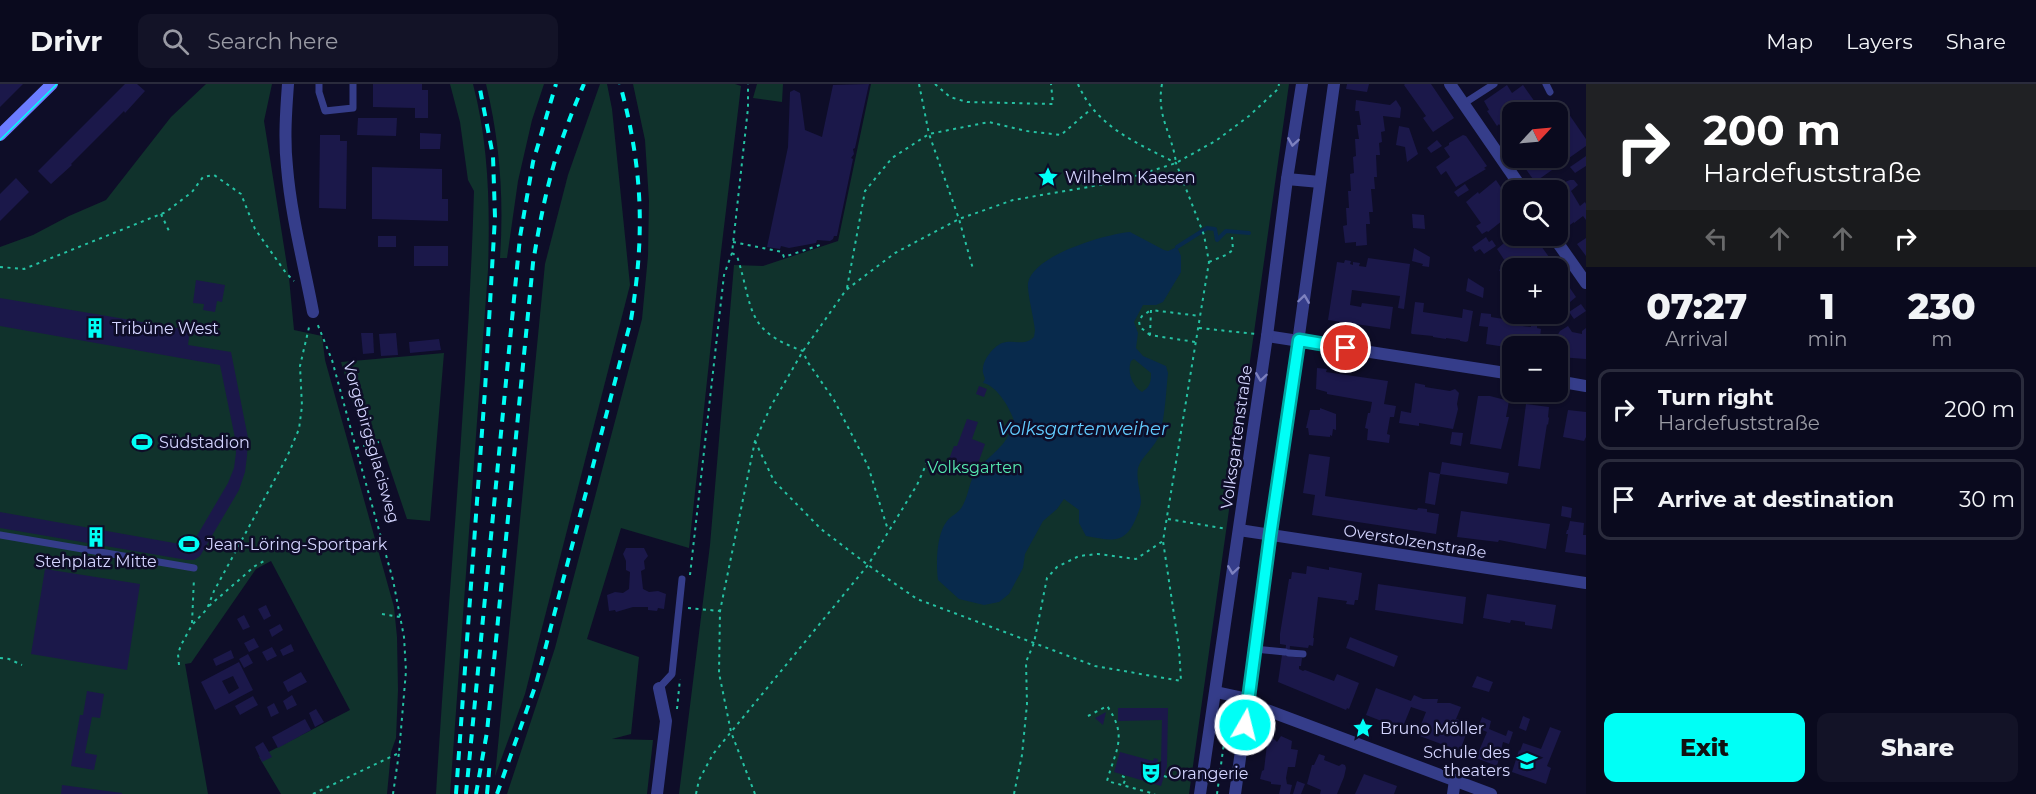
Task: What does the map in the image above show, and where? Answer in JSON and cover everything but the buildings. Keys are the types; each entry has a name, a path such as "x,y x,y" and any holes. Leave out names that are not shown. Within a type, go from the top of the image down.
{"street":[{"path":"0,135 52,84"},
{"path":"288,84 287,166 295,225 313,312"},
{"name":"Volksgartenstraße","path":"1200,794 1302,84"},
{"path":"1235,794 1334,84"},
{"path":"1450,84 1516,180"},
{"path":"1287,179 1320,182"},
{"path":"1561,246 1586,283"},
{"path":"1267,336 1502,372"},
{"path":"1568,383 1586,386"},
{"name":"Overstolzenstraße","path":"1239,530 1586,583"},
{"path":"657,794 666,721 659,688"},
{"path":"1216,692 1231,694 1491,794"},
{"path":"1453,794 1455,780"}],"lane":[{"path":"319,84 325,111 353,108 353,84"},
{"path":"1463,104 1494,84"},
{"path":"1546,84 1550,92"},
{"path":"0,535 194,568"},
{"path":"659,688 672,674 686,578"},
{"path":"1255,649 1303,654"}],"path":[{"path":"686,578 692,549 724,275 732,253 748,108 748,84"},
{"path":"919,84 929,134 959,219 973,269"},
{"path":"935,84 950,97 968,102 1053,104 1051,84"},
{"path":"1078,84 1091,109 1124,137 1176,163"},
{"path":"755,441 774,481 821,529 917,599 1095,666 1181,681 1179,648 1163,542 1209,262 1204,235 1176,163 1174,148 1162,118 1159,100 1162,84"},
{"path":"755,794 731,732 719,673 720,611 755,441 771,406 803,351 846,290 895,253 959,219 1012,200 1117,182 1176,163 1217,140 1249,116 1278,89 1279,84"},
{"path":"846,290 865,191 892,158 929,134 989,122 1026,131 1061,135 1091,109"},
{"path":"0,267 24,269 161,214 192,192 203,177 214,175 241,194 255,229 294,281"},
{"path":"161,214 169,231"},
{"path":"1209,262 1233,250 1232,237"},
{"path":"733,242 782,252 784,256 820,245 821,241"},
{"path":"732,253 737,256 755,320 772,338 803,351 807,361 834,400 868,466 888,531"},
{"path":"1195,342 1150,335 1140,327 1139,321 1151,310 1200,316"},
{"path":"1150,335 1151,310"},
{"name":"Vorgebirgsglacisweg","path":"313,312 332,360 357,448 393,580 404,637 405,671 399,753 393,794"},
{"path":"207,608 287,457 299,429 302,406 300,366 313,312"},
{"path":"1198,328 1267,336"},
{"path":"357,448 380,442"},
{"path":"696,794 699,780 712,754 868,565 916,485 929,458"},
{"path":"1166,519 1239,530"},
{"path":"1014,794 1022,755 1027,704 1026,662 1034,643 1047,578 1057,567 1079,556 1098,554 1136,559 1163,542"},
{"path":"179,665 178,654 192,625 207,608 255,566 264,561"},
{"path":"192,625 194,591"},
{"path":"688,608 720,611"},
{"path":"382,614 400,617"},
{"path":"0,658 9,659 21,665"},
{"path":"676,713 680,678"},
{"path":"1217,794 1231,694"},
{"path":"1088,716 1107,706 1115,718 1120,735 1107,781 1155,794"},
{"path":"313,794 399,753"},
{"path":"1122,776 1126,778 1123,785"},
{"path":"1164,776 1176,780"}],"green space":[{"name":"Jean-Löring-Sportpark","path":"206,84 272,84 264,121 289,278 294,330 322,336 325,360 394,607 398,690 396,738 391,752 387,794 281,794 259,757 350,710 271,561 256,569 191,663 185,664 208,794 0,794 0,247 33,235 106,200 171,117"},
{"path":"450,84 473,84 485,153 489,247 450,794 436,794 463,417 474,191 468,180 460,122"},
{"path":"486,84 544,84 532,120 518,181 507,258 500,258 500,171 495,127"},
{"path":"600,84 607,84 612,109 630,285 525,694 495,776 545,264 568,175"},
{"path":"633,84 735,84 741,86 689,548 621,528 587,639 639,657 631,734 612,739 653,740 647,794 507,794 555,648 642,319 648,256 649,201 645,140"},
{"path":"757,84 783,84 782,102 753,98"},
{"name":"Volksgarten","path":"871,84 1289,84 1189,794 679,794 710,545 734,265 763,266 838,241"},
{"path":"444,353 430,521 407,519 380,439 364,441 341,362"}],"water":[{"name":"Volksgartenweiher","path":"1130,232 1168,251 1177,247 1181,256 1181,272 1163,302 1156,305 1143,305 1134,322 1138,333 1136,348 1143,356 1166,366 1168,373 1160,433 1138,468 1141,501 1136,518 1132,527 1122,537 1109,539 1086,536 1079,523 1079,510 1064,499 1057,509 1043,521 1025,554 1023,568 1009,594 999,602 984,605 959,599 938,580 937,558 943,527 963,505 977,470 1002,445 1010,427 1015,424 1011,412 998,393 983,383 985,379 983,365 992,351 1002,343 1026,342 1034,337 1035,330 1028,287 1033,273 1056,255 1088,242","holes":["1134,359 1151,373 1150,384 1142,392 1131,378 1131,361"]}],"waterway":[{"path":"1177,247 1207,228 1215,229 1217,240 1226,231 1249,233"}],"tram line":[{"path":"0,140 57,84"}],"railway":[{"path":"456,794 495,217 493,156 479,84"},
{"path":"466,794 520,237 533,162 556,84"},
{"path":"476,794 487,732 533,263 553,167 566,127 584,84"},
{"path":"497,794 536,684 631,320 640,230 639,202 633,145 620,84"},
{"path":"487,794 490,761"}],"place":[{"name":"Wilhelm Kaesen","path":"1048,177"},
{"name":"Tribüne West","path":"95,328"},
{"name":"Südstadion","path":"142,442"},
{"name":"Stehplatz Mitte","path":"96,537"},
{"name":"Jean-Löring-Sportpark","path":"189,544"},
{"name":"Bruno Möller","path":"1363,728"},
{"name":"Schule des theaters","path":"1527,761"},
{"name":"Orangerie","path":"1151,773"}],"route":[{"path":"1245,725 1299,340 1346,348"}]}
